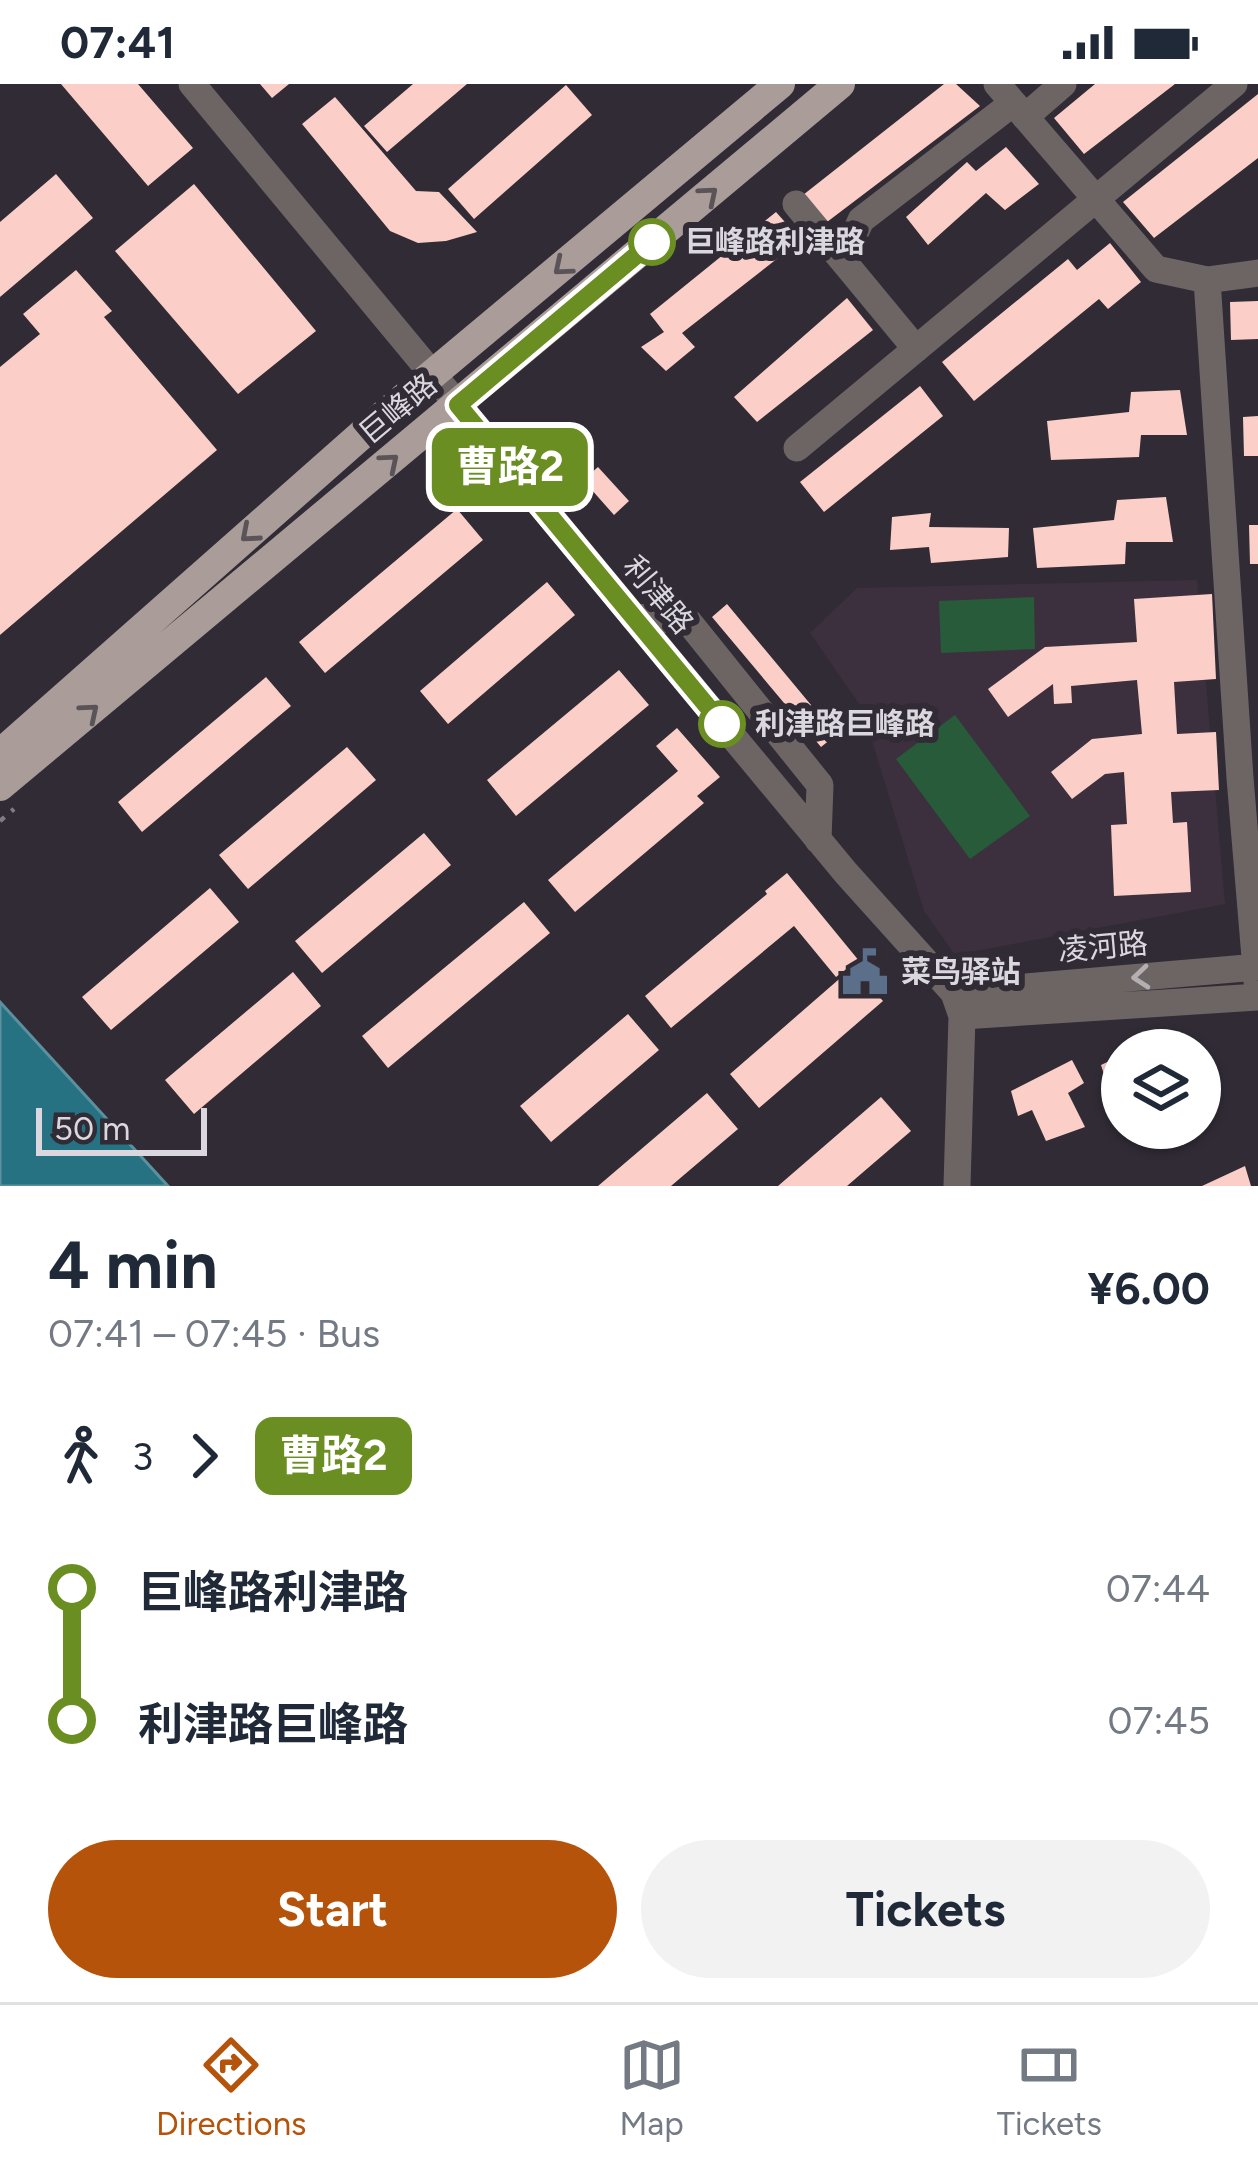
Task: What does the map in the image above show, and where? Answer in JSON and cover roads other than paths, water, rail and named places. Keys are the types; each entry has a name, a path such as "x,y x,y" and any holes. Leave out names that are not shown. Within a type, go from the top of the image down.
{"main road":[{"name":"巨峰路","path":"0,754 433,375 780,84"},
{"name":"巨峰路","path":"0,786 840,84"}],"street":[{"name":"利津路","path":"193,84 958,1005"},
{"path":"843,260 861,220 1012,101 1064,84"},
{"path":"797,448 1234,84"},
{"path":"1012,101 1156,269 1208,280 1258,273"},
{"path":"796,204 916,349"},
{"path":"1208,280 1257,981"},
{"path":"633,616 688,621 820,784 818,840"},
{"name":"凌河路","path":"958,1005 1257,981"},
{"path":"957,1186 958,1005"}],"water":[{"path":"0,1002 168,1186 0,1186"}],"place":[{"name":"巨峰路利津路","path":"652,242"},
{"name":"利津路巨峰路","path":"722,724"},
{"name":"菜鸟驿站","path":"865,972"}]}
